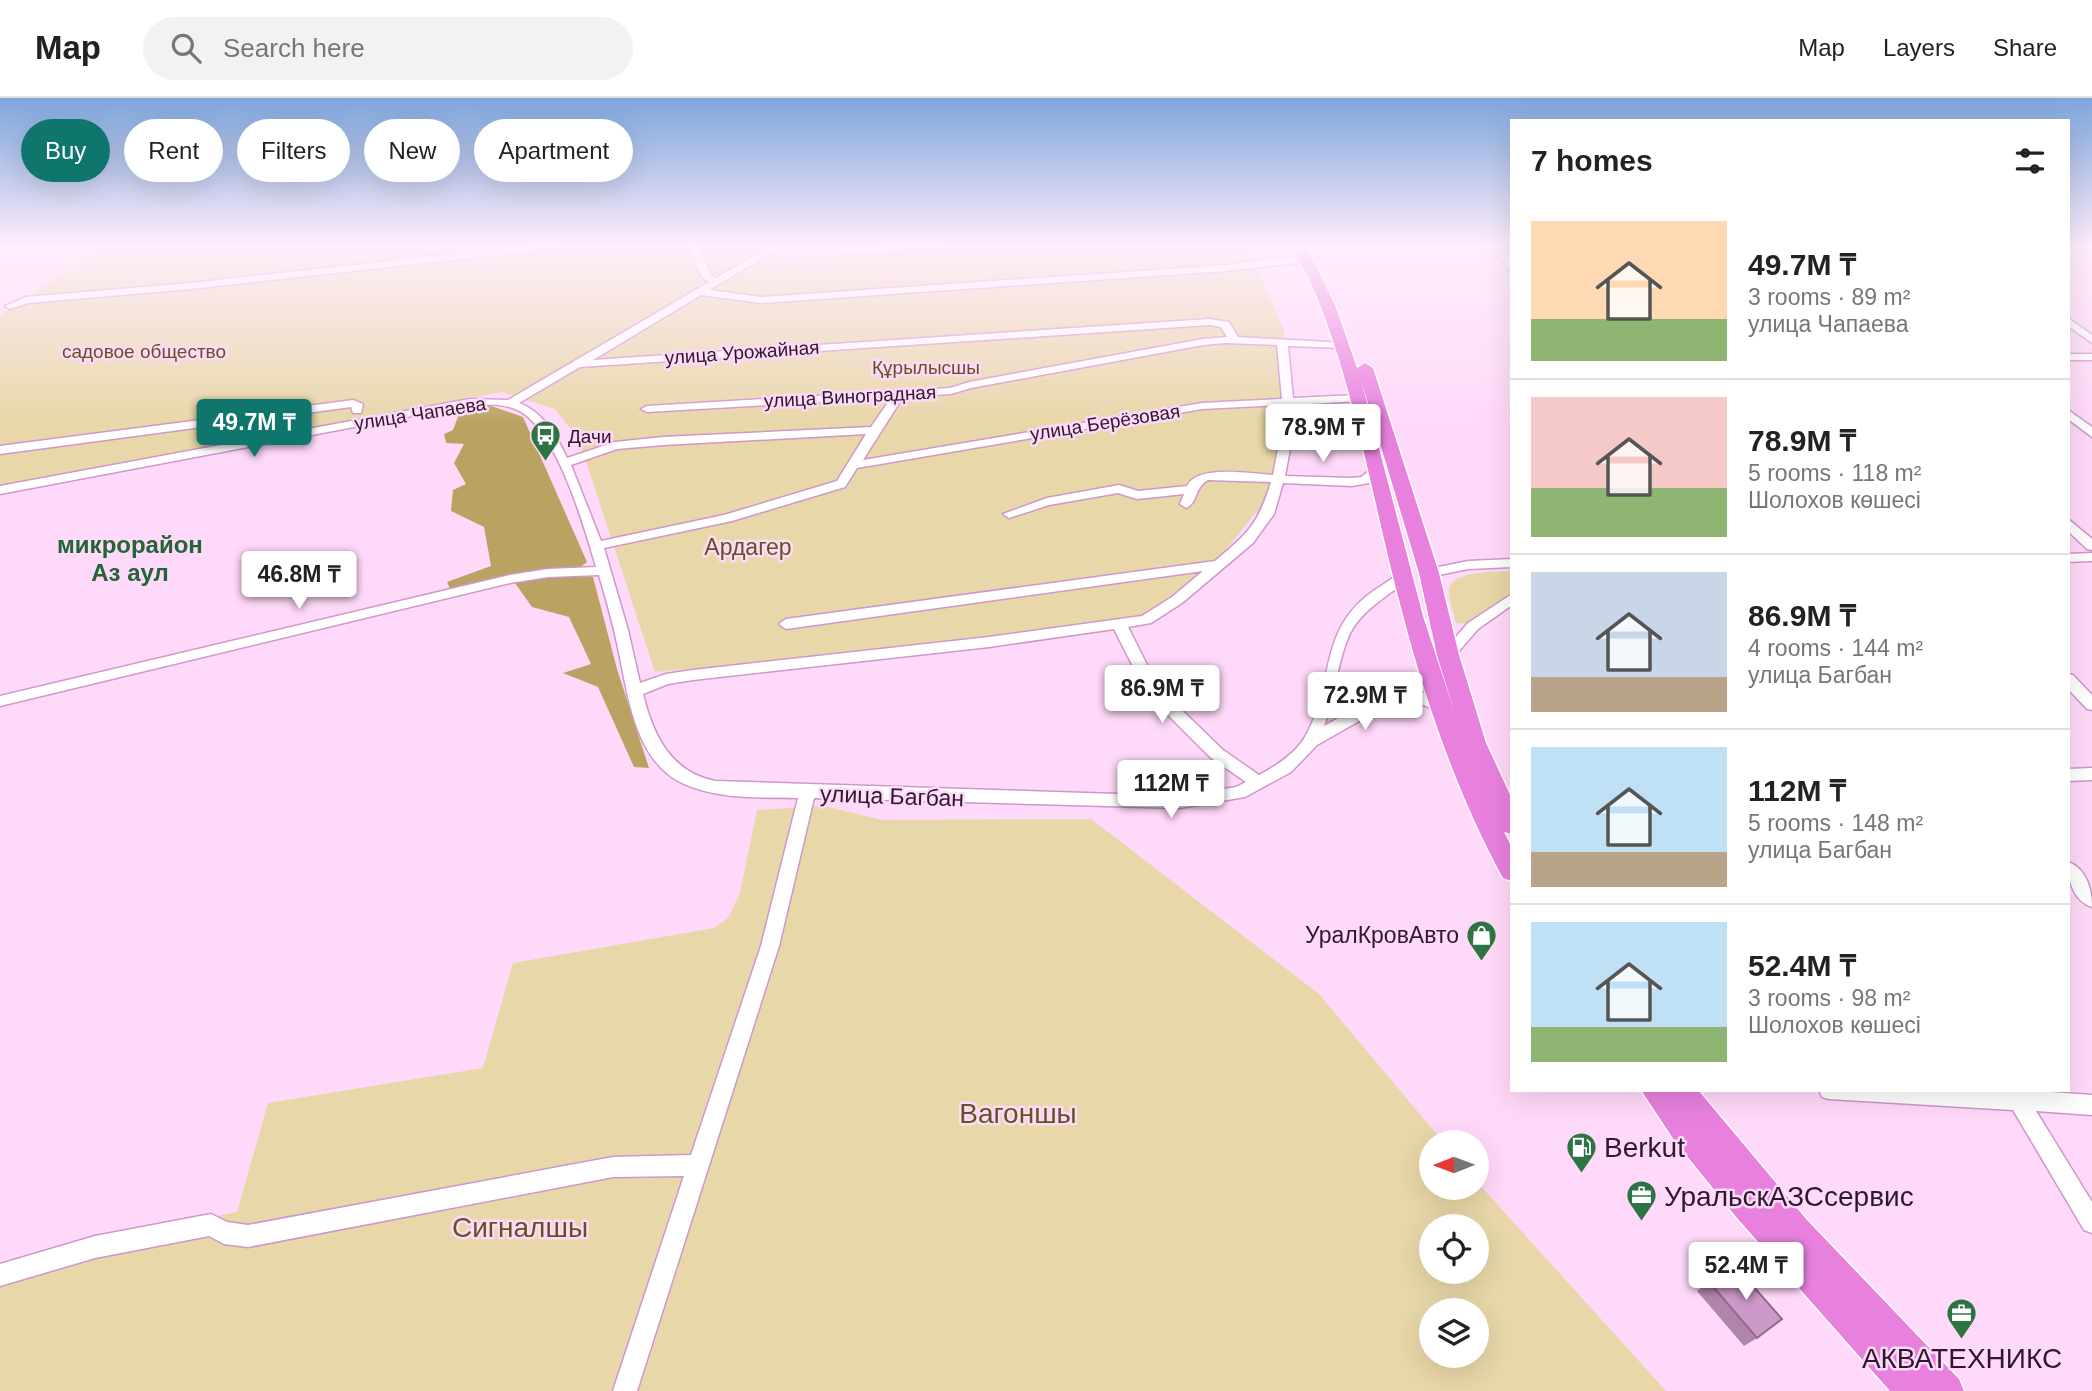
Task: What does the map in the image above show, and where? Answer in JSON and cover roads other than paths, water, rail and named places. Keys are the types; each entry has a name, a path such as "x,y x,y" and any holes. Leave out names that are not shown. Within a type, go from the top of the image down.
{"highway":[{"path":"1328,304 1358,398 1413,616 1443,709 1494,836 1510,868"},
{"path":"1338,304 1351,325 1429,573 1448,655 1475,743 1510,821"},
{"path":"1405,578 1429,573"},
{"path":"1657,1092 1694,1142 1773,1236 1914,1391"},
{"path":"1681,1092 1796,1231 1947,1391"}],"street":[{"path":"10,306 14,304"},
{"path":"510,404 677,304"},
{"name":"улица Урожайная","path":"576,364 1209,322 1225,324 1235,341"},
{"path":"2070,323 2092,340"},
{"name":"улица Виноградная","path":"647,409 951,391 969,385 1203,342 1342,345"},
{"path":"635,691 666,679 693,675 989,642 1146,620 1177,600 1248,540 1268,514 1286,438 1288,403 1282,342"},
{"path":"2070,357 2092,357"},
{"path":"596,546 727,518 841,484 877,430 882,417 901,392"},
{"name":"улица Берёзовая","path":"854,466 939,449 1202,406 1358,398"},
{"name":"улица Чапаева","path":"0,490 470,402 510,404"},
{"path":"0,450 353,403 357,404 357,411"},
{"name":"улица Багбан","path":"510,404 529,412 543,425 564,463 596,546 622,630 635,691 645,724 658,752 675,772 687,780 712,788 807,793 1180,802 1239,793 1285,768 1311,741 1325,705 1337,651 1350,621 1381,592 1405,578"},
{"path":"2070,415 2092,433"},
{"path":"564,463 615,446 663,440 877,430"},
{"path":"1186,504 1194,483 1206,476 1352,482 1365,480 1376,470"},
{"path":"1009,514 1047,502 1119,489 1137,495 1192,489"},
{"path":"2070,525 2092,546"},
{"path":"2070,558 2092,557"},
{"path":"1429,573 1468,565 1510,563"},
{"path":"786,624 1218,565"},
{"path":"0,701 510,579 548,573 603,571"},
{"path":"1448,655 1473,626 1510,599"},
{"path":"1119,624 1152,690 1217,754 1258,782"},
{"path":"2070,681 2092,705"},
{"path":"1311,741 1395,694 1409,693 1423,697 1443,709"},
{"path":"2070,775 2092,774"},
{"path":"625,1391 769,946 807,793"},
{"path":"2070,872 2092,900"},
{"path":"1891,1092 2015,1096 2092,1105"},
{"path":"2015,1096 2092,1222"},
{"path":"0,1275 95,1247 211,1225 224,1233 248,1236 613,1167 699,1165"}],"place":[{"name":"Дачи","path":"545,463"},
{"name":"УралКровАвто","path":"1482,962"},
{"name":"Berkut","path":"1581,1174"},
{"name":"УральскАЗСсервис","path":"1641,1223"},
{"name":"АКВАТЕХНИКС","path":"1962,1341"}],"district":[{"name":"микрорайон Аз аул","path":"130,559"}],"park label":[{"name":"садовое общество","path":"144,351"},
{"name":"Құрылысшы","path":"926,367"},
{"name":"Ардагер","path":"748,547"},
{"name":"Вагоншы","path":"1018,1113"},
{"name":"Сигналшы","path":"520,1227"}]}
